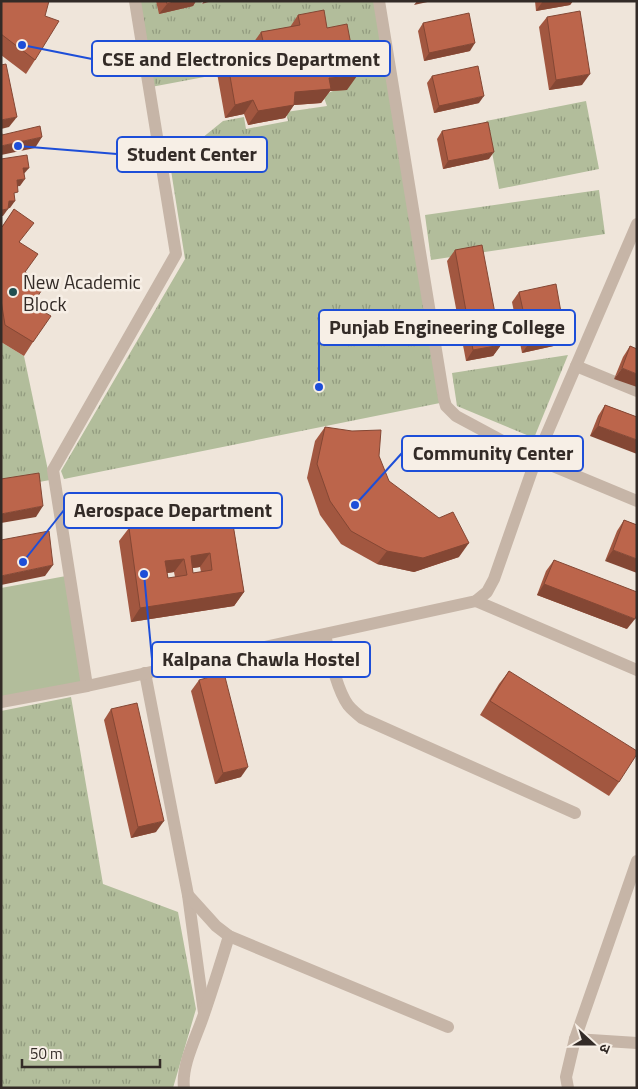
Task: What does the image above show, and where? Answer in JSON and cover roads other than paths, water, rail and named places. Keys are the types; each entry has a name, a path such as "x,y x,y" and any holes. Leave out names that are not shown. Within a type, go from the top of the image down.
{"street":[{"path":"87,686 53,470 176,254 135,1"},
{"path":"379,1 446,406 456,416 536,459 637,501"},
{"path":"1,702 87,686 476,601 486,592 494,579 536,459 636,230"},
{"path":"576,366 637,392"},
{"path":"476,601 637,670"},
{"path":"325,635 341,692 354,712 362,718 575,812"},
{"path":"145,673 188,895 204,1013"},
{"path":"568,1088 566,1077 575,1039 637,861"},
{"path":"188,895 216,926 229,936 448,1027"},
{"path":"184,1088 185,1068 229,936"},
{"path":"575,1039 637,1043"}],"place":[{"name":"CSE and Electronics Department","path":"22,45"},
{"name":"Student Center","path":"18,146"},
{"name":"New Academic Block","path":"13,292"},
{"name":"Punjab Engineering College","path":"319,387"},
{"name":"Community Center","path":"355,505"},
{"name":"Aerospace Department","path":"23,562"},
{"name":"Kalpana Chawla Hostel","path":"144,574"}]}
